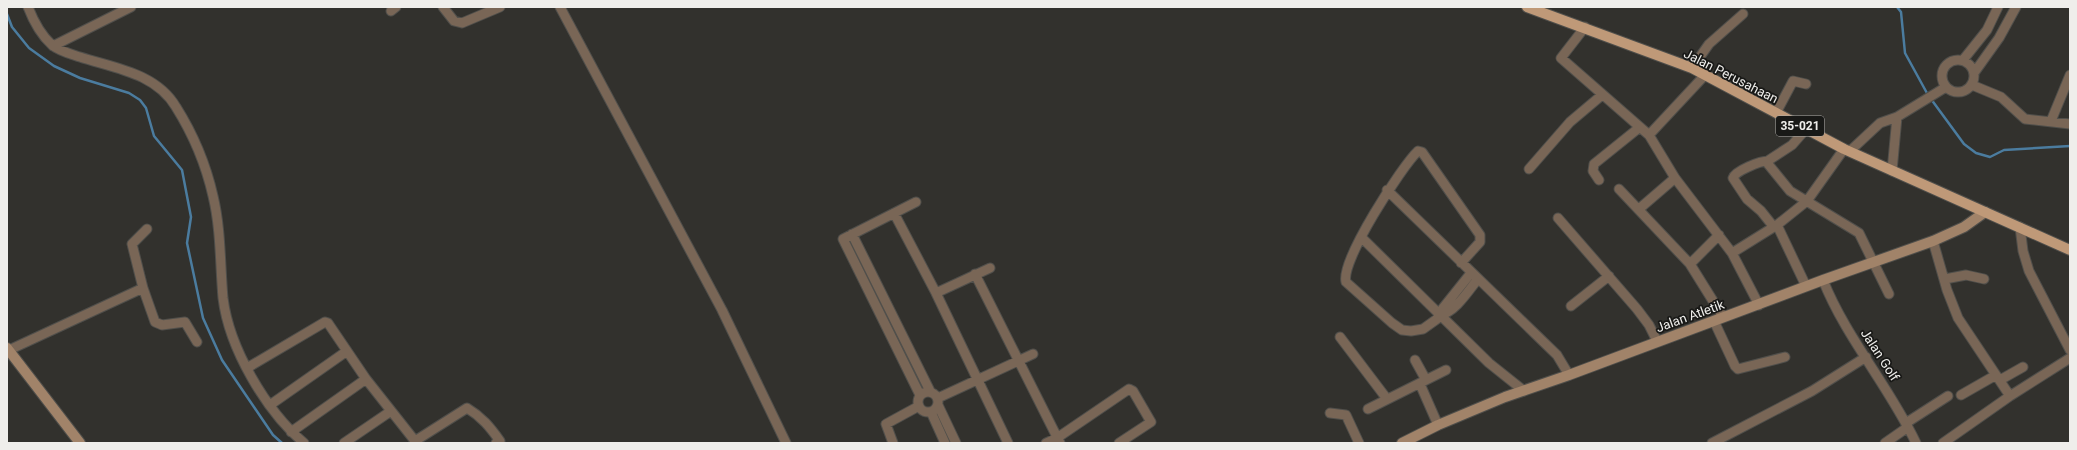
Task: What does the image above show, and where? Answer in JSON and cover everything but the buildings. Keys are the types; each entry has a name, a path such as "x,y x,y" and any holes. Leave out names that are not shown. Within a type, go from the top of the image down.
{"main road":[{"name":"Jalan Perusahaan","path":"1527,7 1585,27 1692,68 1847,150 2070,250"}],"street":[{"path":"39,7 29,9 43,34 53,46 68,53 113,65 142,77 166,93 176,106 195,142 213,196 218,225 224,300 234,342 247,368 270,404 291,432 304,443"},
{"path":"53,46 131,7"},
{"path":"443,7 454,21 462,23 500,7"},
{"path":"560,7 722,310 786,443"},
{"path":"1963,60 1987,30 1998,7"},
{"path":"1732,253 1775,225 1807,201 1847,150 1874,127 1887,119 1897,117 1942,89 1962,92 1972,85 1974,73 1999,38 2016,7"},
{"path":"1692,68 1709,44 1743,14"},
{"path":"1585,27 1561,57 1602,96 1649,135 1675,178 1732,253 1759,305"},
{"path":"1942,89 1941,76 1945,65 1955,59 1963,60 1970,65 1974,73"},
{"path":"1649,135 1705,75"},
{"path":"2051,121 2070,75"},
{"path":"1776,113 1793,81 1806,84"},
{"path":"1972,85 2002,97 2022,118 2070,124"},
{"path":"1529,169 1570,122 1602,96"},
{"path":"1892,171 1897,117"},
{"path":"1599,180 1593,171 1594,164 1640,127"},
{"path":"1806,129 1792,146 1768,161 1760,162 1736,173 1733,178 1747,199 1775,225 1806,286"},
{"path":"1461,263 1480,243 1480,235 1422,152 1417,151 1387,190 1362,238 1345,276 1348,284 1392,323 1402,330 1411,331 1423,329 1441,315 1447,313 1455,306 1475,276"},
{"path":"1768,161 1787,189 1859,233 1889,294"},
{"path":"1639,209 1675,178"},
{"path":"1619,189 1630,203 1639,209 1690,264 1718,319 1735,366 1738,369 1785,357"},
{"path":"1387,190 1557,355 1569,375"},
{"path":"916,202 843,239 920,395 919,406"},
{"name":"Jalan Atletik","path":"1402,443 1438,425 1505,397 1569,375 1657,341 1759,305 1806,286 1933,241 1964,227 1985,212"},
{"path":"894,213 978,378 1008,443"},
{"path":"1558,218 1609,276 1649,325 1657,341"},
{"path":"2020,227 2029,271 2070,350"},
{"path":"147,229 132,244 143,288 155,322 158,324 185,322 197,342"},
{"path":"852,234 930,391 938,401 956,443"},
{"path":"1690,264 1719,236"},
{"path":"1362,238 1489,363 1524,391"},
{"path":"1933,241 1944,279 1958,318 2010,396"},
{"path":"936,294 990,268"},
{"path":"975,274 1059,440"},
{"path":"1944,279 1966,274 1984,279"},
{"path":"1571,306 1609,276"},
{"name":"Jalan Golf","path":"1823,280 1838,312 1907,424 1916,443"},
{"path":"80,443 8,349 143,288"},
{"path":"882,319 892,314"},
{"path":"247,368 325,322 329,324 366,379 413,442 468,408 485,420 499,442"},
{"path":"1340,337 1387,399"},
{"path":"270,404 347,351"},
{"path":"930,412 938,401 978,378 1033,354"},
{"path":"1712,443 1812,391 1866,357"},
{"path":"1943,443 2010,396 2070,358"},
{"path":"1415,360 1438,425"},
{"path":"1961,395 2023,367"},
{"path":"1368,409 1446,370"},
{"path":"291,432 366,379"},
{"path":"1046,443 1059,440 1129,389 1133,392 1151,421 1130,440 1119,443"},
{"path":"920,395 930,391"},
{"path":"1886,443 1907,424 1948,396"},
{"path":"919,406 924,411 930,412"},
{"path":"893,443 886,424 919,406"},
{"path":"344,443 391,411"},
{"path":"930,412 945,443"},
{"path":"1330,412 1346,415 1359,443"}],"waterway":[{"path":"1897,7 1901,12 1905,53 1928,95"},
{"path":"7,14 12,27 29,48 54,66 80,78 129,93 140,100 146,108 154,136 182,170 191,217 187,243 203,318 222,360 273,435 282,443"},
{"path":"1931,99 1964,144 1976,153 1990,157 2004,150 2070,146"}]}
